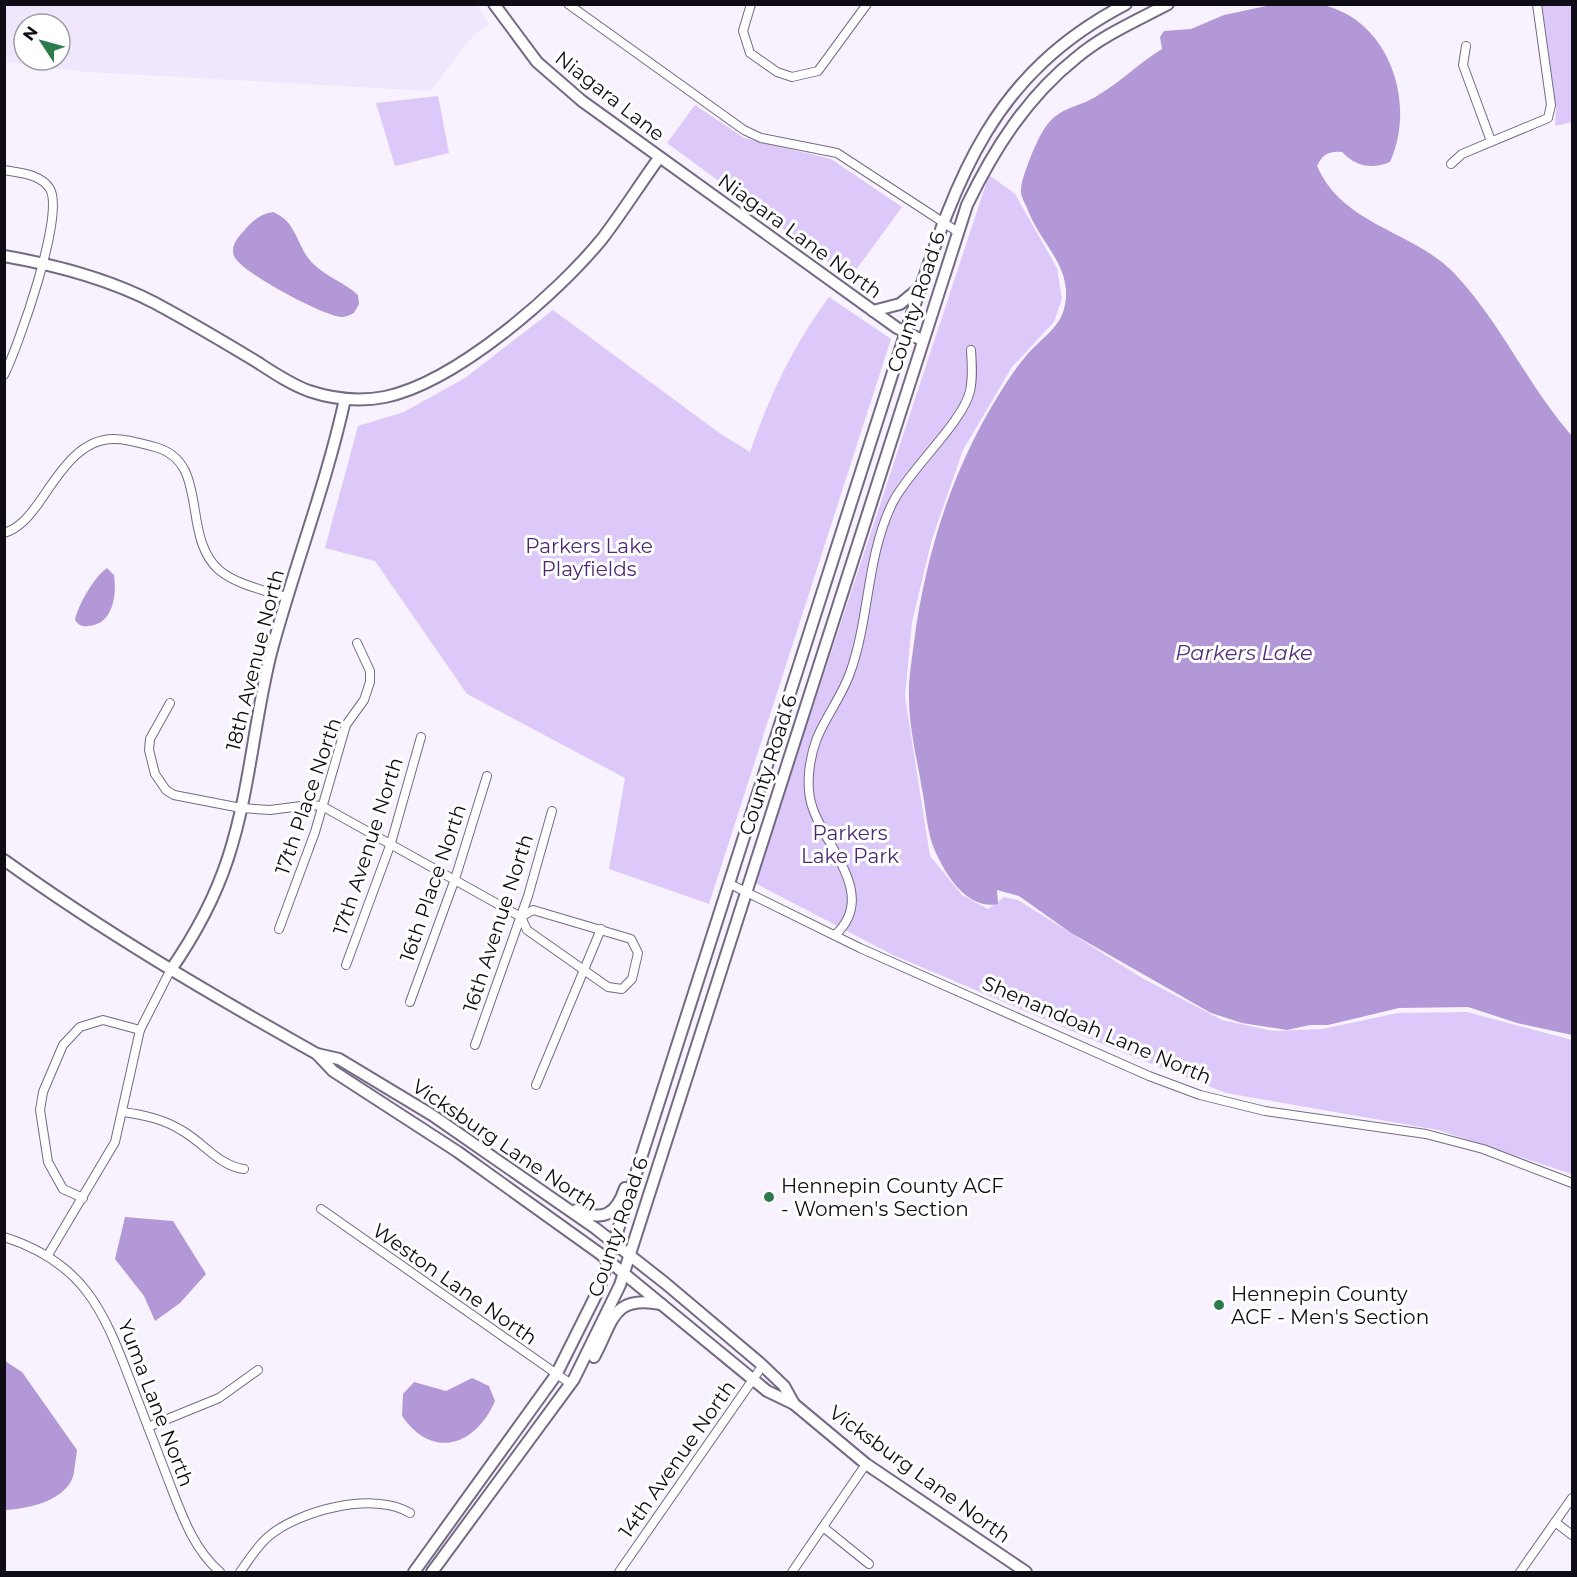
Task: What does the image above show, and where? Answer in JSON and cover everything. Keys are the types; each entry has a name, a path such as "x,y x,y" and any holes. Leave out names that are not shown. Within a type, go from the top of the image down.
{"main road":[{"name":"Niagara Lane","path":"494,4 525,48 549,74 659,158"},
{"name":"County Road 6","path":"414,1572 556,1375 590,1310 609,1260 941,224 976,148 990,125 1023,82 1068,39 1126,4"},
{"name":"County Road 6","path":"432,1572 572,1382 604,1321 624,1273 967,205 988,163 1031,102 1076,57 1107,36 1168,4"},
{"name":"Niagara Lane North","path":"659,158 873,311 905,333 922,340"},
{"path":"4,255 42,263 117,286 154,303 290,382 317,393 345,399 365,400 405,391 474,353 508,330 540,304 597,244 659,158"},
{"path":"873,311 900,304 920,287"},
{"name":"18th Avenue North","path":"170,971 201,923 229,856 241,808 256,721 286,597 324,486 345,399"},
{"name":"Vicksburg Lane North","path":"4,860 170,971 317,1054 339,1059 425,1110 557,1201 630,1255 763,1365 789,1392 794,1404"},
{"name":"Vicksburg Lane North","path":"317,1054 333,1071 458,1152 609,1260 767,1391 794,1404 866,1464 1026,1572"},
{"path":"557,1201 591,1216 612,1212 621,1200 642,1136 655,1117"},
{"path":"572,1382 591,1362 621,1307 640,1300 663,1305"}],"street":[{"path":"568,4 744,130 761,138 837,153 941,224 958,232"},
{"path":"751,4 743,31 750,52 777,72 792,77 818,71 867,4"},
{"path":"1451,164 1462,154 1548,118 1551,105 1537,4"},
{"path":"1466,46 1463,65 1491,141"},
{"path":"4,170 37,177 50,190 53,209 42,263 17,349 4,375"},
{"path":"835,935 847,920 853,893 847,874 812,807 810,762 817,740 850,673 883,525 909,476 962,409 970,392 973,368 971,350"},
{"path":"4,533 21,524 63,468 86,447 116,438 172,455 189,478 198,537 210,560 219,570 240,582 286,597"},
{"name":"17th Place North","path":"279,928 322,806 346,725 364,700 370,682 366,661 357,643"},
{"path":"170,703 150,739 149,750 160,783 174,795 241,808 270,810 309,805 322,806 521,916 527,930 608,987 622,989 632,979 638,953 631,939 533,910 521,916"},
{"name":"17th Avenue North","path":"346,965 391,843 422,737"},
{"name":"16th Place North","path":"410,1002 455,879 487,776"},
{"name":"16th Avenue North","path":"474,1045 521,916 552,811"},
{"name":"Shenandoah Lane North","path":"730,884 835,935 1140,1072 1200,1095 1266,1111 1426,1134 1483,1149 1572,1183"},
{"path":"536,1085 601,929"},
{"name":"18th Avenue North","path":"48,1255 108,1159 123,1112 140,1030 170,971"},
{"path":"83,1198 63,1189 48,1162 40,1110 43,1092 63,1046 80,1027 103,1020 140,1030"},
{"path":"123,1112 164,1121 182,1130 226,1164 244,1169"},
{"name":"Weston Lane North","path":"321,1209 556,1375 572,1382"},
{"path":"4,1237 48,1255"},
{"name":"Yuma Lane North","path":"48,1255 79,1280 102,1312 192,1539 214,1571"},
{"name":"14th Avenue North","path":"619,1572 763,1365"},
{"path":"148,1427 219,1398 258,1370"},
{"path":"792,1572 866,1464"},
{"path":"1520,1572 1572,1498"},
{"path":"240,1572 268,1537 289,1524 312,1515 361,1503 395,1504 410,1513"},
{"path":"1555,1522 1572,1535"},
{"path":"823,1527 869,1564"}],"shaded area":[{"path":"5,5 477,5 489,24 472,37 430,91 72,70 72,12 12,12 12,63 5,62"}],"green space":[{"path":"1542,5 1572,5 1572,122 1555,126 1556,108"},
{"path":"438,96 449,153 395,166 376,103"},
{"path":"695,105 744,138 831,159 902,207 850,278 667,143"},
{"name":"Parkers Lake Park","path":"989,175 1015,194 1057,268 1062,299 1054,322 1012,367 963,450 932,539 912,622 905,697 930,856 962,895 988,909 1004,897 1018,900 1142,978 1222,1020 1273,1031 1322,1029 1398,1013 1467,1012 1572,1040 1572,1174 1438,1130 1226,1093 1119,1051 893,955 755,883"},
{"name":"Parkers Lake Playfields","path":"829,297 891,339 709,904 609,869 625,778 467,694 375,561 325,548 358,426 404,412 465,378 553,310 718,432 750,452 766,410 793,352"}],"water":[{"name":"Parkers Lake","path":"1271,5 1323,5 1346,14 1365,28 1380,46 1391,67 1398,90 1400,115 1398,139 1390,162 1377,166 1364,165 1352,161 1342,152 1337,152 1324,156 1317,166 1329,186 1344,202 1361,215 1438,259 1455,274 1486,313 1556,417 1572,436 1572,1035 1517,1023 1468,1007 1399,1008 1328,1025 1310,1025 1287,1030 1242,1023 1211,1013 1071,933 1019,896 997,890 998,904 987,905 968,897 946,872 936,853 927,822 912,732 909,691 919,611 932,550 951,491 977,434 1012,374 1031,350 1058,323 1064,309 1066,294 1061,269 1033,221 1021,194 1024,177 1038,141 1053,118 1100,94 1162,49 1160,37 1164,31 1191,29 1224,15"},
{"path":"273,212 290,225 306,255 317,268 358,295 359,304 354,313 341,317 317,309 265,282 239,263 233,253 236,240 256,219"},
{"path":"107,568 114,575 115,591 112,608 103,620 96,624 80,625 75,620 79,607 92,584"},
{"path":"125,1217 173,1221 206,1274 180,1303 155,1321 144,1296 115,1259"},
{"path":"5,1361 22,1372 77,1450 71,1482 65,1490 36,1505 5,1510"},
{"path":"472,1378 489,1386 495,1401 477,1428 465,1437 453,1442 440,1443 427,1439 414,1430 402,1416 403,1394 414,1382 446,1391"}],"place":[{"name":"Hennepin County ACF - Women's Section","path":"769,1197"},
{"name":"Hennepin County ACF - Men's Section","path":"1219,1305"}]}
